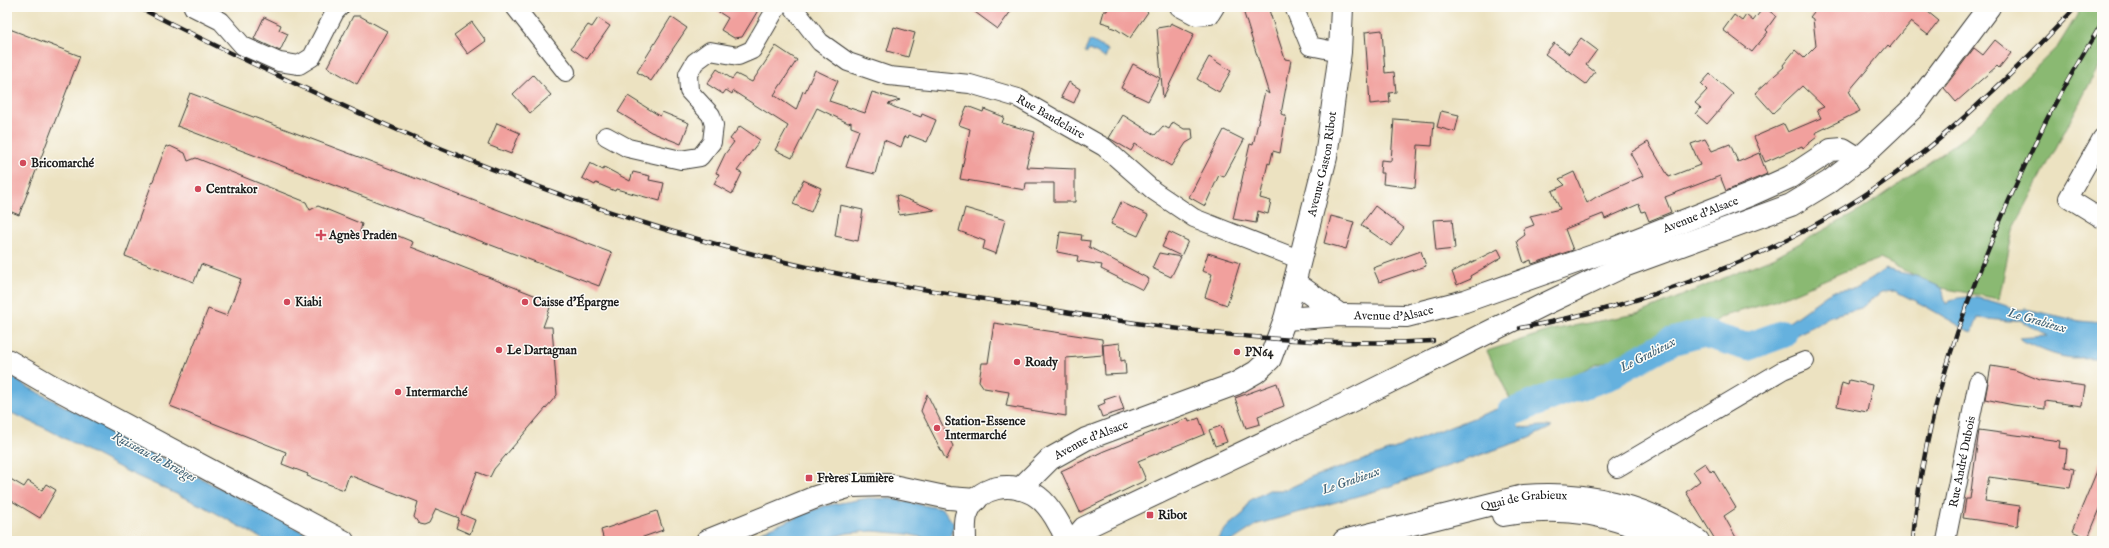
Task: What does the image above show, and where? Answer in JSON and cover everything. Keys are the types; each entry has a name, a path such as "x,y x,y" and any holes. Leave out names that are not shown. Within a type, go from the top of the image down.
{"street":[{"path":"193,7 221,21 243,46 279,62 299,65 312,57 335,12 340,7"},
{"path":"515,7 566,72"},
{"path":"606,136 628,148 681,160 700,157 712,142 714,125 711,115 689,91 688,74 694,62 710,51 738,56 752,50 777,7"},
{"name":"Rue Baudelaire","path":"793,7 820,42 848,62 889,76 970,84 1018,98 1104,147 1154,191 1194,218 1301,260"},
{"path":"1179,7 1196,16 1210,15 1215,7"},
{"path":"1294,7 1310,46 1340,52"},
{"name":"Avenue Gaston Ribot","path":"1285,319 1326,157 1340,52 1342,7"},
{"path":"964,541 971,508 987,492 1004,486 1029,493 1071,534 1345,404 1624,266 1791,205 1829,182 1859,159 1914,107 1989,7"},
{"path":"2102,138 2068,198 2102,219"},
{"name":"Avenue d'Alsace","path":"1029,493 1044,467 1058,454 1086,439 1235,384 1256,372 1270,358 1285,319 1340,316 1406,316 1465,300 1613,249 1752,194 1790,177 1831,150 1843,149 1859,159"},
{"name":"Avenue d'Alsace","path":"1295,282 1340,316"},
{"path":"7,360 50,385 343,541"},
{"path":"1617,468 1783,370 1805,362"},
{"name":"Rue André Dubois","path":"1946,541 1978,382"},
{"path":"707,541 816,497 851,486 888,485 949,498 971,508"},
{"name":"Quai de Grabieux","path":"1344,541 1524,496 1547,494 1568,495 1612,501 1648,513 1698,541"},
{"name":"Quai de Grabieux","path":"1399,541 1481,519 1528,511 1548,510 1609,517 1642,528 1669,541"}],"green space":[{"path":"2082,7 2102,7 2102,60 2013,230 1999,299 1942,288 1880,259 1843,272 1774,301 1721,317 1702,333 1595,365 1512,403 1487,351 1552,330 1641,313 1774,257 1861,210 1965,137 2058,46"}],"water":[{"path":"1090,40 1108,50 1105,58 1090,50 1086,53 1085,51"},
{"path":"1885,269 1916,276 1942,288 1946,304 1953,299 1972,297 1992,301 2019,310 2026,309 2080,321 2102,323 2102,359 2071,358 2044,351 2019,338 2048,336 2020,320 2008,321 1978,318 1972,333 1895,291 1881,292 1861,308 1830,316 1816,325 1767,349 1747,347 1771,335 1832,291 1858,288"},
{"name":"Ruisseau de Bruèges","path":"7,374 26,386 320,541 266,541 207,508 128,472 47,429 7,411"},
{"path":"1546,398 1521,415 1517,424 1520,427 1552,427 1529,438 1379,490 1258,524 1232,541 1216,541 1228,526 1244,513 1249,501 1269,490 1285,490 1313,477 1378,455 1512,403"},
{"path":"868,498 892,499 943,509 954,524 949,541 939,541 907,534 873,531 848,533 817,541 739,541 824,506"}],"building":[{"path":"711,7 760,7 742,37 734,38 721,30 728,18"},
{"path":"968,7 1014,7 998,29"},
{"path":"1108,7 1139,7 1148,12 1130,38 1110,27 1111,25 1101,22 1104,11 1107,11"},
{"path":"1242,7 1268,7 1285,59 1291,60 1281,114 1286,116 1280,153 1273,151 1270,164 1268,163 1260,198 1271,201 1268,214 1258,211 1256,223 1233,219 1250,144 1253,145 1265,91 1269,94"},
{"path":"1764,7 1776,16 1766,30 1768,32 1752,52 1723,30 1734,15 1742,21 1746,15 1753,21"},
{"path":"1818,7 1922,7 1939,21 1928,35 1911,22 1890,47 1888,45 1849,91 1860,111 1815,133 1817,137 1803,148 1802,146 1765,162 1754,137 1784,124 1788,132 1821,118 1817,110 1824,107 1802,86 1773,113 1755,93 1784,67 1783,65 1795,50 1804,58 1816,46 1813,19 1810,17"},
{"path":"353,16 360,16 387,31 357,84 327,67"},
{"path":"264,17 281,25 279,30 288,34 280,51 254,39"},
{"path":"671,17 687,28 651,81 637,72"},
{"path":"598,18 610,26 587,59 571,48 588,25 592,27"},
{"path":"472,22 486,41 468,54 454,35"},
{"path":"1171,23 1194,34 1163,98 1157,28 1169,26"},
{"path":"894,27 915,33 908,57 887,51"},
{"name":"Bricomarché","path":"7,28 80,56 19,215 7,210"},
{"path":"1382,30 1385,73 1394,72 1396,92 1389,93 1390,102 1370,104 1365,32"},
{"path":"1581,38 1597,50 1586,65 1595,72 1586,84 1545,54 1554,43 1569,54"},
{"path":"1995,40 2011,53 1999,68 1997,66 1956,102 1944,88 1974,48 1983,55"},
{"path":"776,46 797,60 774,95 796,110 803,91 805,92 815,70 838,81 829,101 865,113 872,92 900,100 888,104 894,107 921,117 922,114 936,120 927,142 909,135 908,138 905,136 901,147 884,140 875,174 846,167 859,130 851,127 851,122 848,123 817,108 792,158 775,150 788,126 733,91 732,94 726,90 723,94 707,84 717,69 732,79 736,74 752,82"},
{"path":"1209,57 1231,71 1219,92 1197,79"},
{"path":"1133,64 1160,78 1148,101 1121,88"},
{"path":"1710,74 1733,94 1707,124 1696,114 1701,108 1695,103 1707,90 1701,84"},
{"path":"533,75 551,95 530,113 513,94"},
{"path":"1069,82 1080,89 1074,103 1061,97"},
{"path":"190,93 612,253 599,286 177,126"},
{"path":"628,96 660,116 662,112 689,123 681,144 651,132 618,112"},
{"path":"967,106 983,112 984,109 1004,117 1002,123 1035,132 1026,167 1075,169 1075,202 1054,202 1054,183 1026,183 1025,190 960,179 970,129 959,125"},
{"path":"1441,111 1459,115 1455,132 1437,127"},
{"path":"1123,115 1155,135 1163,126 1169,129 1173,122 1184,129 1192,129 1193,139 1186,143 1171,166 1135,144 1131,151 1109,138"},
{"path":"1394,119 1434,122 1432,146 1418,145 1415,188 1383,184 1384,173 1380,173 1381,160 1391,161"},
{"path":"497,123 520,133 511,154 488,145"},
{"path":"740,126 760,140 737,171 742,173 732,194 714,184 719,174 716,173 725,154 734,142 730,139"},
{"path":"1224,130 1244,140 1224,177 1219,175 1205,206 1189,197"},
{"path":"1705,139 1712,151 1730,144 1738,162 1759,153 1767,174 1726,191 1720,176 1665,197 1671,212 1649,221 1645,211 1642,212 1639,204 1605,219 1603,214 1565,229 1573,250 1532,264 1531,260 1524,263 1517,241 1525,235 1523,229 1534,225 1530,216 1560,209 1552,191 1565,185 1559,179 1574,172 1587,203 1596,197 1643,176 1630,153 1648,142 1669,177 1700,165 1691,144"},
{"path":"166,146 170,146 185,153 188,161 196,158 306,202 310,210 318,206 362,224 360,232 382,240 386,231 413,242 411,247 552,302 543,327 552,327 557,395 494,469 490,477 477,472 461,514 475,520 470,534 456,528 459,518 436,509 429,523 424,525 419,524 414,517 418,502 349,475 344,490 307,476 308,474 282,464 286,452 170,406 208,309 227,316 241,279 201,264 194,282 125,256"},
{"path":"590,163 603,170 604,167 630,181 633,172 650,176 649,180 664,183 660,201 616,189 615,191 596,183 595,185 582,178"},
{"path":"803,180 821,188 811,212 793,204"},
{"path":"896,195 935,210 899,215"},
{"path":"1121,202 1148,215 1138,236 1111,224"},
{"path":"840,205 863,210 858,241 835,236"},
{"path":"1375,206 1404,228 1391,246 1361,225"},
{"path":"965,208 1005,220 996,254 983,249 985,241 959,231"},
{"path":"1331,216 1354,222 1346,249 1324,243"},
{"path":"1452,219 1455,249 1436,251 1433,220"},
{"path":"1060,232 1082,235 1081,240 1090,241 1089,247 1149,279 1143,290 1101,269 1102,265 1077,261 1078,256 1057,252"},
{"path":"1169,232 1188,241 1181,256 1162,247"},
{"path":"1498,249 1502,257 1470,276 1471,279 1457,285 1452,272"},
{"path":"1421,251 1426,266 1379,282 1373,268"},
{"path":"1159,253 1181,257 1171,277 1152,268"},
{"path":"1208,253 1240,263 1227,305 1205,297 1212,274 1202,271"},
{"path":"994,323 1102,339 1103,355 1066,358 1066,416 1006,406 1009,392 984,388 979,381 982,363 988,363"},
{"path":"1120,343 1121,361 1125,360 1126,374 1105,375 1103,345"},
{"path":"1991,366 2015,370 2040,380 2085,386 2082,406 2045,401 2045,409 2013,405 1985,399"},
{"path":"1849,380 1872,385 1867,412 1837,406 1842,383 1848,385"},
{"path":"1277,383 1284,406 1258,416 1260,424 1246,428 1235,398"},
{"name":"Station-Essence Intermarché","path":"927,394 953,446 946,460 921,411"},
{"path":"1119,395 1124,410 1102,417 1098,406 1105,403 1104,400"},
{"path":"1188,418 1189,422 1199,418 1205,434 1138,461 1146,480 1080,512 1061,471 1104,451"},
{"path":"1221,426 1227,442 1215,446 1209,430"},
{"path":"1979,430 2060,441 2059,448 2067,449 2065,467 2074,469 2070,488 1989,477 1985,501 2020,506 2018,526 1963,518 1966,499 1970,499"},
{"path":"2102,459 2102,504 2088,538 2072,531"},
{"path":"1705,463 1711,472 1713,470 1736,508 1724,516 1738,541 1716,541 1686,492 1700,481 1693,471"},
{"path":"7,477 24,487 28,481 42,490 46,484 56,490 40,518 7,498"},
{"path":"657,511 663,530 632,541 604,541 601,530"}],"waterway":[{"name":"Le Grabieux","path":"1510,413 1560,393 1607,377 1670,342 1702,333 1747,347 1783,334"}],"railway":[{"path":"138,7 289,81 443,149 600,209 680,234 761,256 796,265 900,285 1187,330 1335,342 1433,341"},
{"path":"1520,328 1623,304 1675,287 1725,268 1775,246 1822,221 1868,193 1911,162 1955,126 2037,48 2076,7"},
{"path":"1913,541 1919,487 1929,433 1959,327 1998,224 2044,125 2079,61 2102,23"}],"place":[{"name":"Bricomarché","path":"23,163"},
{"name":"Centrakor","path":"198,189"},
{"name":"Agnès Praden","path":"321,235"},
{"name":"Kiabi","path":"287,302"},
{"name":"Caisse d'Épargne","path":"525,302"},
{"name":"Le Dartagnan","path":"499,350"},
{"name":"PN64","path":"1237,352"},
{"name":"Roady","path":"1017,362"},
{"name":"Intermarché","path":"398,392"},
{"name":"Station-Essence Intermarché","path":"937,428"},
{"name":"Frères Lumière","path":"809,478"},
{"name":"Ribot","path":"1150,515"}]}
